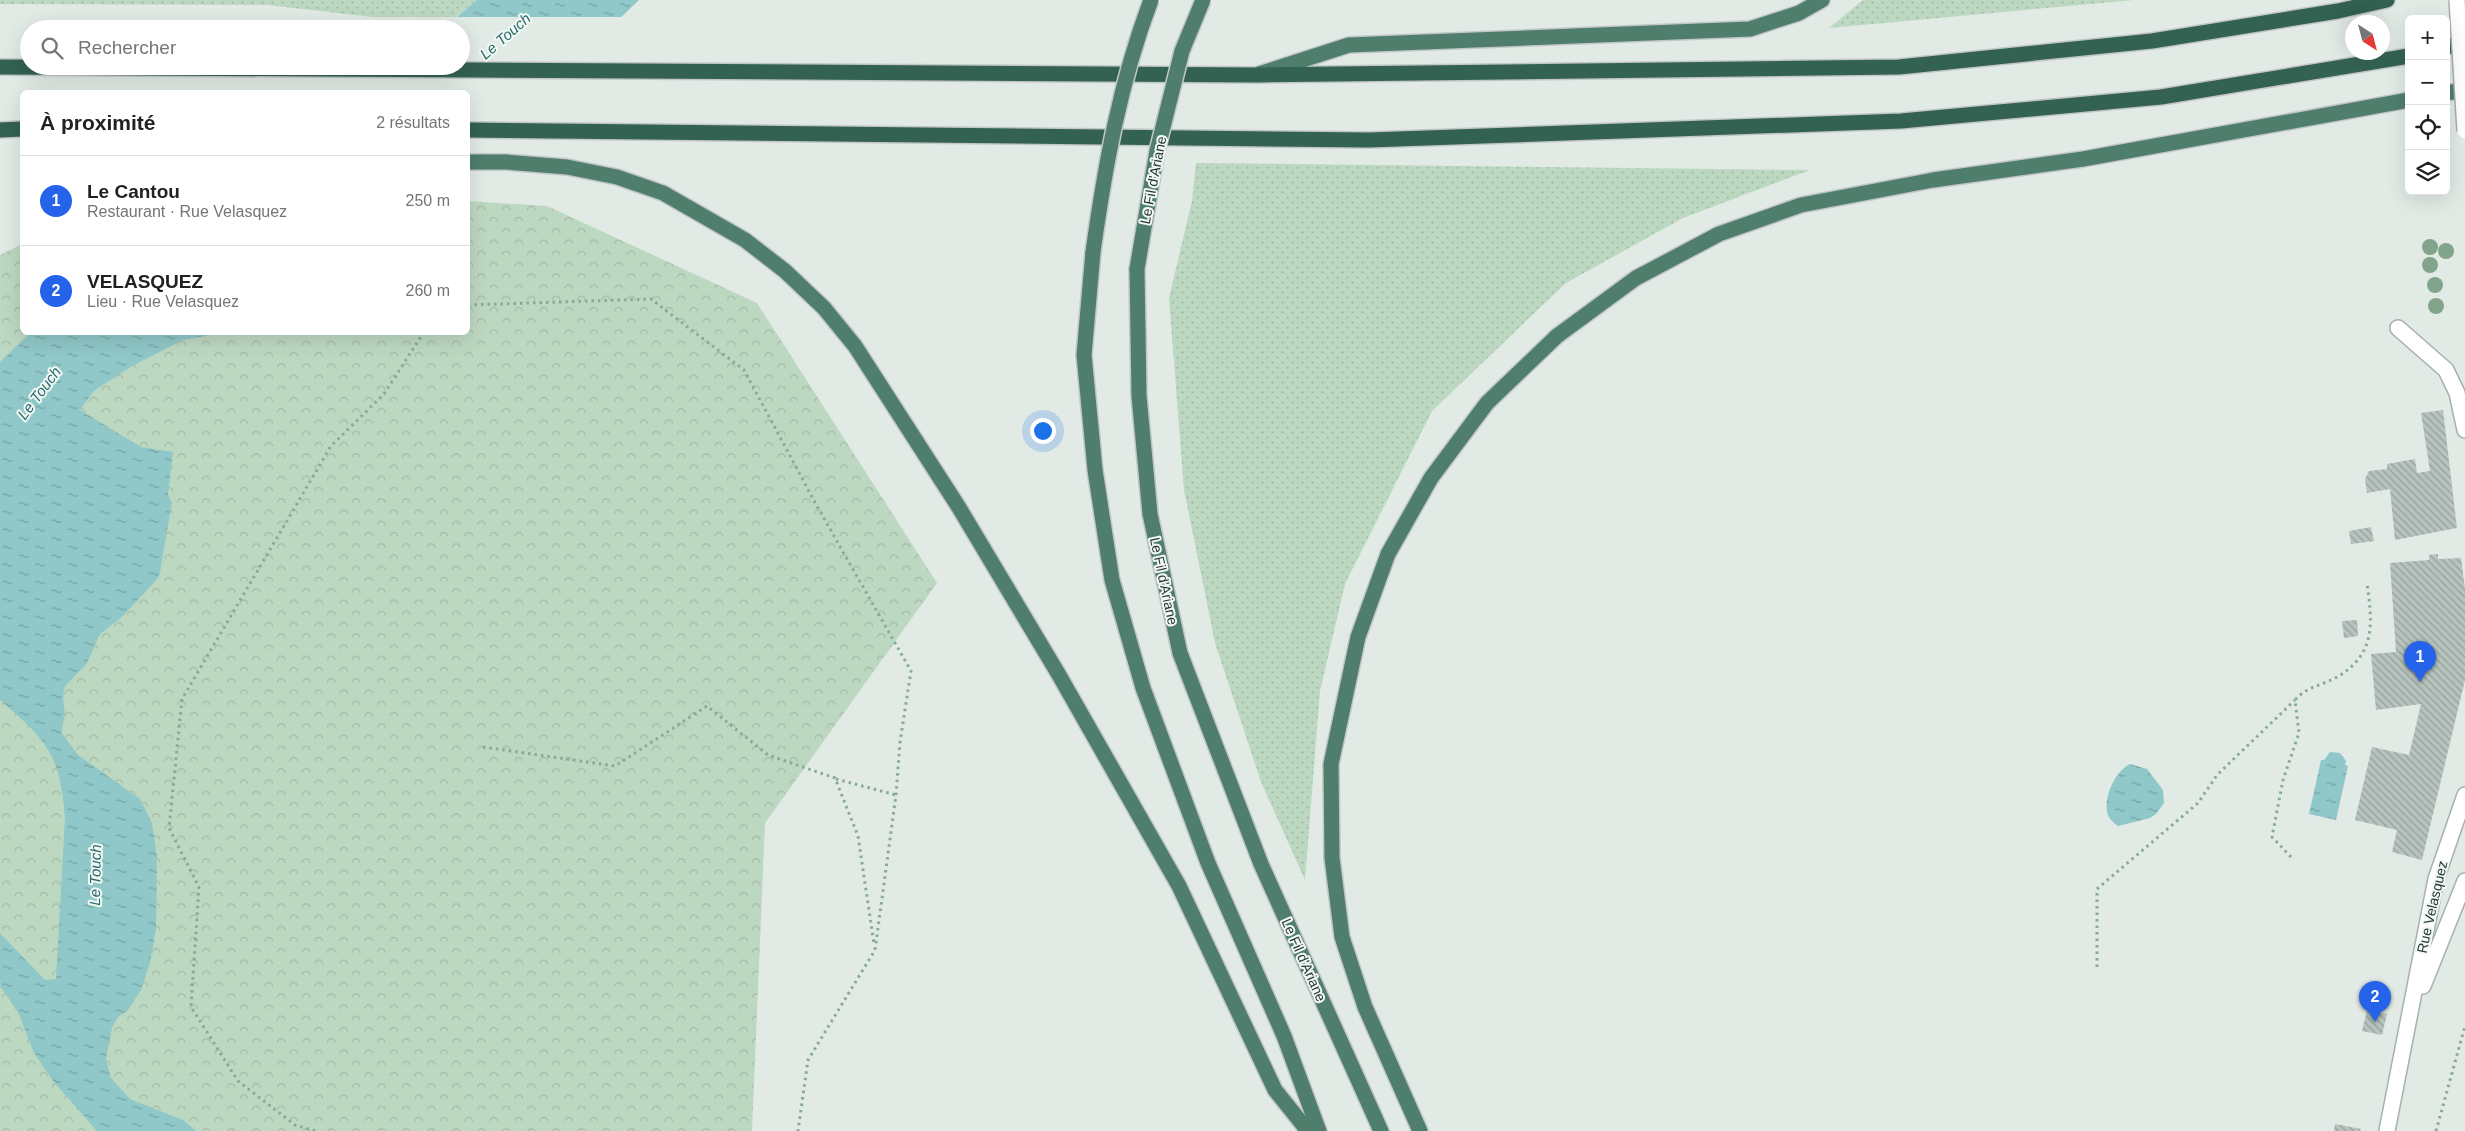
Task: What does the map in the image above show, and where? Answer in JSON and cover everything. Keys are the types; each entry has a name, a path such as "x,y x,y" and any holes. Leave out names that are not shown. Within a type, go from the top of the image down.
{"highway":[{"path":"1150,0 1120,96 1105,166 1093,252 1084,355 1095,470 1112,580 1143,688 1204,853 1284,1036 1319,1131"},
{"name":"Le Fil d'Ariane","path":"1203,0 1182,51 1157,151 1137,269 1139,396 1150,514 1180,653 1261,864 1381,1131"},
{"path":"1257,74 1349,45 1750,29 1799,12 1822,0"},
{"path":"470,71 1257,74 1899,67 2152,41 2338,11 2386,0"},
{"path":"2450,46 2465,43"},
{"path":"470,130 1369,140 1901,121 2162,97 2405,57"},
{"path":"0,67 20,67"},
{"path":"2450,92 2465,90"},
{"path":"1420,1131 1366,1007 1342,937 1332,858 1332,764 1358,637 1388,554 1431,478 1486,403 1557,336 1636,278 1719,234 1801,205 1933,180 2083,159 2405,101"},
{"path":"0,130 20,129"},
{"path":"470,162 567,167 617,177 663,193 710,218 745,240 798,283 824,308 855,346 958,506 1059,675 1179,886 1275,1090 1308,1131"}],"street":[{"path":"2457,0 2465,130"},
{"path":"2398,328 2446,370 2458,393 2465,430"},
{"name":"Rue Velasquez","path":"2387,1131 2436,879 2465,795"},
{"name":"Rue Velasquez","path":"2409,1022 2465,881"}],"path":[{"path":"470,305 651,299 744,370 818,508 912,671 900,742 896,795 874,950 808,1060 798,1131"},
{"path":"315,1131 295,1125 238,1081 191,1007 199,887 169,828 182,699 330,446 384,394 422,335"},
{"path":"2097,967 2097,889 2198,804 2217,775 2302,693 2338,676 2360,658 2368,643 2372,622 2368,582"},
{"path":"2291,857 2272,837 2283,780 2299,733 2295,700"},
{"path":"484,747 615,766 707,706 768,755 835,778 896,795"},
{"path":"835,778 858,836 874,950"},
{"path":"2436,1131 2465,1026"}],"green space":[{"path":"0,0 477,0 456,17 373,17 267,5 0,4"},
{"path":"1863,0 2134,0 1829,28"},
{"path":"1196,163 1810,170 1683,218 1566,283 1432,411 1345,584 1320,691 1305,880 1261,782 1215,643 1184,490 1169,298 1192,201"},
{"path":"470,201 547,206 757,303 937,583 765,823 752,1131 0,1131 0,255 20,245 20,335 470,335"}],"water":[{"name":"Le Touch","path":"477,0 639,0 470,163 470,90 382,90 431,75 470,75 470,20 454,20"},
{"name":"Le Touch","path":"28,335 211,335 183,340 132,366 94,391 80,410 141,447 173,452 168,495 172,503 159,577 123,616 100,634 86,665 65,686 63,697 65,715 61,732 78,755 140,799 152,823 157,857 156,928 150,963 141,990 128,1010 118,1017 112,1028 106,1059 111,1078 130,1099 183,1120 196,1131 97,1131 53,1081 34,1053 18,1012 0,986 0,933 45,980 56,979 65,818 59,778 55,763 48,750 40,738 0,700 0,362"},
{"path":"2330,752 2340,753 2346,761 2345,765 2348,766 2336,820 2309,814 2321,760 2324,760"},
{"path":"2130,764 2147,769 2163,790 2164,803 2156,814 2150,818 2118,826 2108,815 2108,794 2119,773"}],"pier":[{"path":"452,17 625,17 470,166 470,90 374,90 390,75 470,75 470,20 449,20"}],"building":[{"path":"2443,410 2457,528 2395,540 2390,489 2367,493 2365,479 2369,471 2387,469 2387,464 2415,459 2417,473 2430,471 2421,413"},
{"path":"2371,527 2374,541 2351,544 2349,531"},
{"path":"2438,554 2438,559 2461,558 2465,589 2465,680 2422,860 2392,852 2397,830 2355,820 2372,747 2409,755 2421,704 2376,710 2371,654 2396,652 2390,563 2429,560 2429,555"},
{"path":"2357,620 2358,636 2344,638 2342,621"},
{"path":"2367,1010 2387,1014 2382,1035 2362,1031"},
{"path":"2335,1124 2361,1129 2360,1131 2334,1131"}],"place":[{"name":"Le Cantou","path":"2420,682"},
{"name":"VELASQUEZ","path":"2375,1022"}]}
